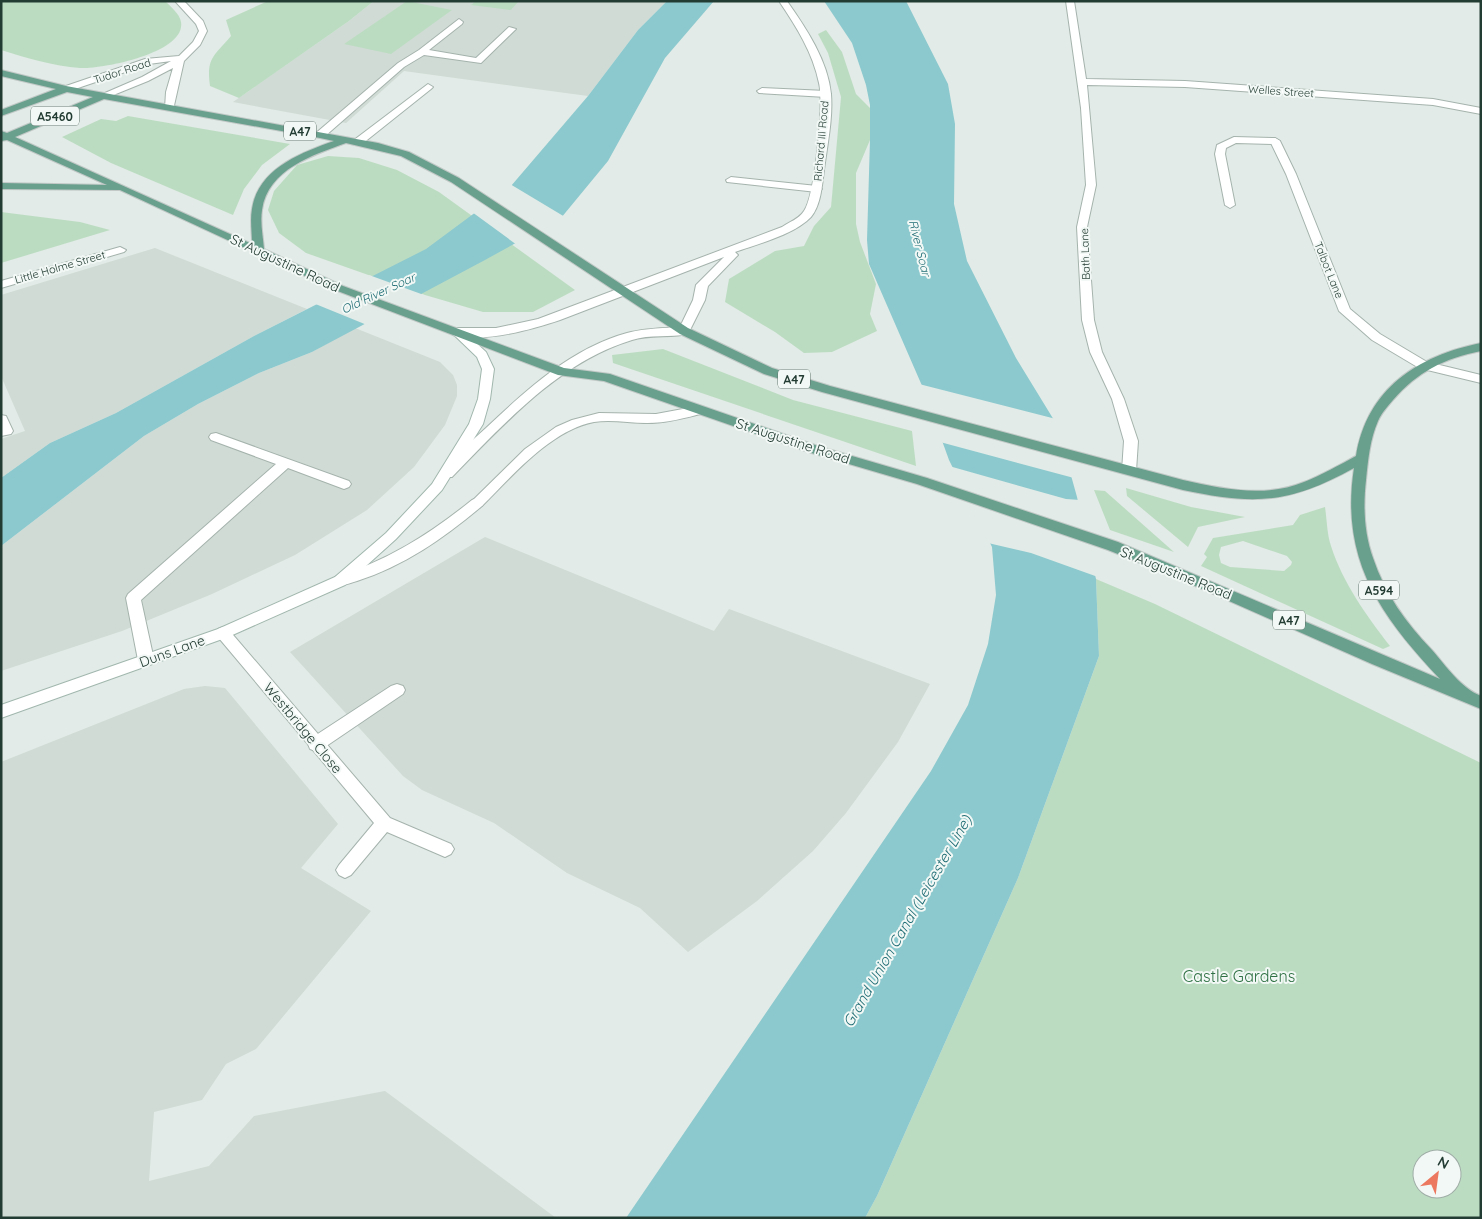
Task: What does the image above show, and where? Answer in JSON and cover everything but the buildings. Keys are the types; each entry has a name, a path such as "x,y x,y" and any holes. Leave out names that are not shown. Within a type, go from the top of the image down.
{"main road":[{"name":"A47","path":"1,73 66,89 358,142 405,154 423,162 485,200 684,331 768,370 910,412 1213,492 1242,496 1266,496 1308,486 1362,458"},
{"name":"A5460","path":"1,112 66,89"},
{"name":"A5460","path":"3,136 103,96"},
{"name":"St Augustine Road","path":"3,136 123,188 339,288 562,372 606,377 813,449 922,482 1113,546 1464,696"},
{"path":"258,251 257,208 259,198 266,184 296,159 345,140"},
{"name":"St Augustine Road","path":"1,186 123,188"},
{"name":"A594","path":"1481,347 1423,365 1399,385 1375,413 1367,434 1357,498 1357,526 1365,555 1378,587 1394,614 1418,645 1464,696 1481,704"}],"street":[{"name":"Tudor Road","path":"103,96 159,72 194,46 203,31 200,23 179,1"},
{"name":"Richard III Road","path":"457,332 492,333 518,329 624,292 741,247 786,229 804,218 814,204 817,189 826,94 816,57 795,18 783,1"},
{"name":"Bath Lane","path":"1070,1 1086,108 1091,185 1082,227 1088,320 1096,352 1118,399 1131,441 1129,470"},
{"path":"320,135 401,65 422,52 459,22"},
{"path":"478,61 512,29"},
{"path":"422,52 483,62 473,71"},
{"name":"Tudor Road","path":"66,89 148,61 180,58"},
{"name":"Tudor Road","path":"170,108 171,92 180,58"},
{"name":"Welles Street","path":"1081,82 1185,84 1433,102 1481,111"},
{"path":"358,142 428,88"},
{"path":"762,91 826,94"},
{"name":"Talbot Lane","path":"1230,205 1220,154 1221,147 1234,140 1275,142 1291,174 1345,311 1376,337 1423,365 1481,379"},
{"path":"730,180 817,189"},
{"name":"Richard III Road","path":"684,331 699,300 702,285 741,247"},
{"name":"Little Holme Street","path":"1,284 120,250"},
{"path":"446,475 512,408 589,354 625,337 650,332 684,331"},
{"name":"Duns Lane","path":"340,581 391,536 446,475 476,424 484,399 488,369 482,354 457,332"},
{"name":"Duns Lane","path":"1,712 223,633 340,581 360,575 405,555 450,526 546,440 573,425 591,419 617,416 644,419 698,410"},
{"path":"1,420 6,431 1,432"},
{"path":"216,437 344,484"},
{"path":"146,660 133,598 285,462"},
{"name":"Westbridge Close","path":"223,633 384,824 445,850"},
{"path":"316,744 398,690"},
{"path":"345,870 384,824"}],"shaded area":[{"path":"374,1 667,1 638,30 588,96 404,71 346,123 233,102 349,21"},
{"path":"155,248 307,309 254,336 116,413 50,443 1,478 1,439 25,431 1,376 1,295"},
{"path":"355,328 440,362 453,375 457,385 457,396 445,425 414,467 367,510 295,555 212,594 122,631 1,671 1,546 144,436 198,404 259,373 312,352"},
{"path":"485,537 714,631 729,609 930,684 898,742 846,813 813,851 757,901 688,952 640,908 567,873 494,823 422,790 403,776 290,652"},
{"path":"205,686 225,688 338,824 301,868 371,911 256,1049 226,1064 202,1100 154,1112 149,1181 209,1166 254,1116 385,1091 556,1218 1,1218 1,762 184,689"}],"green space":[{"path":"1,1 165,1 177,13 181,22 179,33 170,42 141,57 106,66 91,68 70,67 1,50"},
{"path":"268,1 374,1 349,21 239,98 210,86 210,63 231,36 226,20"},
{"path":"407,1 452,10 391,54 344,44"},
{"path":"476,1 519,1 511,10 471,5"},
{"path":"826,30 842,52 856,94 870,108 870,140 856,173 856,224 860,242 876,284 870,314 877,331 832,352 804,353 775,332 725,302 729,279 775,251 804,246 814,226 831,207 841,97 828,53 818,34"},
{"path":"128,116 290,144 262,165 244,189 233,215 111,163 62,137 101,119 116,121"},
{"path":"328,156 359,158 397,170 439,192 575,290 533,312 483,312 425,295 306,253 279,233 268,210 274,191 297,165"},
{"path":"1,212 80,222 110,230 1,263"},
{"path":"663,349 793,400 912,431 916,466 613,363 612,355"},
{"path":"1126,488 1191,507 1245,517 1198,527 1188,547 1127,496"},
{"path":"1094,490 1105,491 1174,552 1110,530"},
{"path":"1325,507 1330,541 1342,573 1364,610 1390,646 1383,649 1201,566 1207,557 1204,554 1213,538 1293,525 1300,515","holes":["1243,541 1287,556 1292,562 1284,571 1230,567 1221,563 1219,555 1221,547"]},
{"name":"Castle Gardens","path":"1096,579 1155,604 1481,763 1481,1218 865,1218 877,1196 1018,878 1099,656"}],"water":[{"name":"Old River Soar","path":"667,1 714,1 665,58 608,161 561,218 312,352 259,373 198,404 144,436 1,546 1,478 50,443 116,413 254,336 426,249 511,186 588,96 638,30"},
{"path":"824,1 906,1 948,84 955,124 954,204 967,261 1016,358 1057,425 1077,497 1096,579 1099,656 1018,878 877,1196 865,1218 626,1218 931,771 968,705 988,644 996,595 992,547 949,460 923,388 869,264 867,240 870,105 866,85 852,43"}],"pier":[{"path":"510,184 565,217 517,245 472,212"},
{"path":"369,275 424,295 367,325 313,303"},
{"path":"919,384 1056,419 1074,478 940,442"},
{"path":"949,466 1066,499 1080,500 1098,577 1031,553 988,543"}],"water label":[{"name":"River Soar","path":"920,248"},
{"name":"Grand Union Canal (Leicester Line)","path":"907,921"}]}
